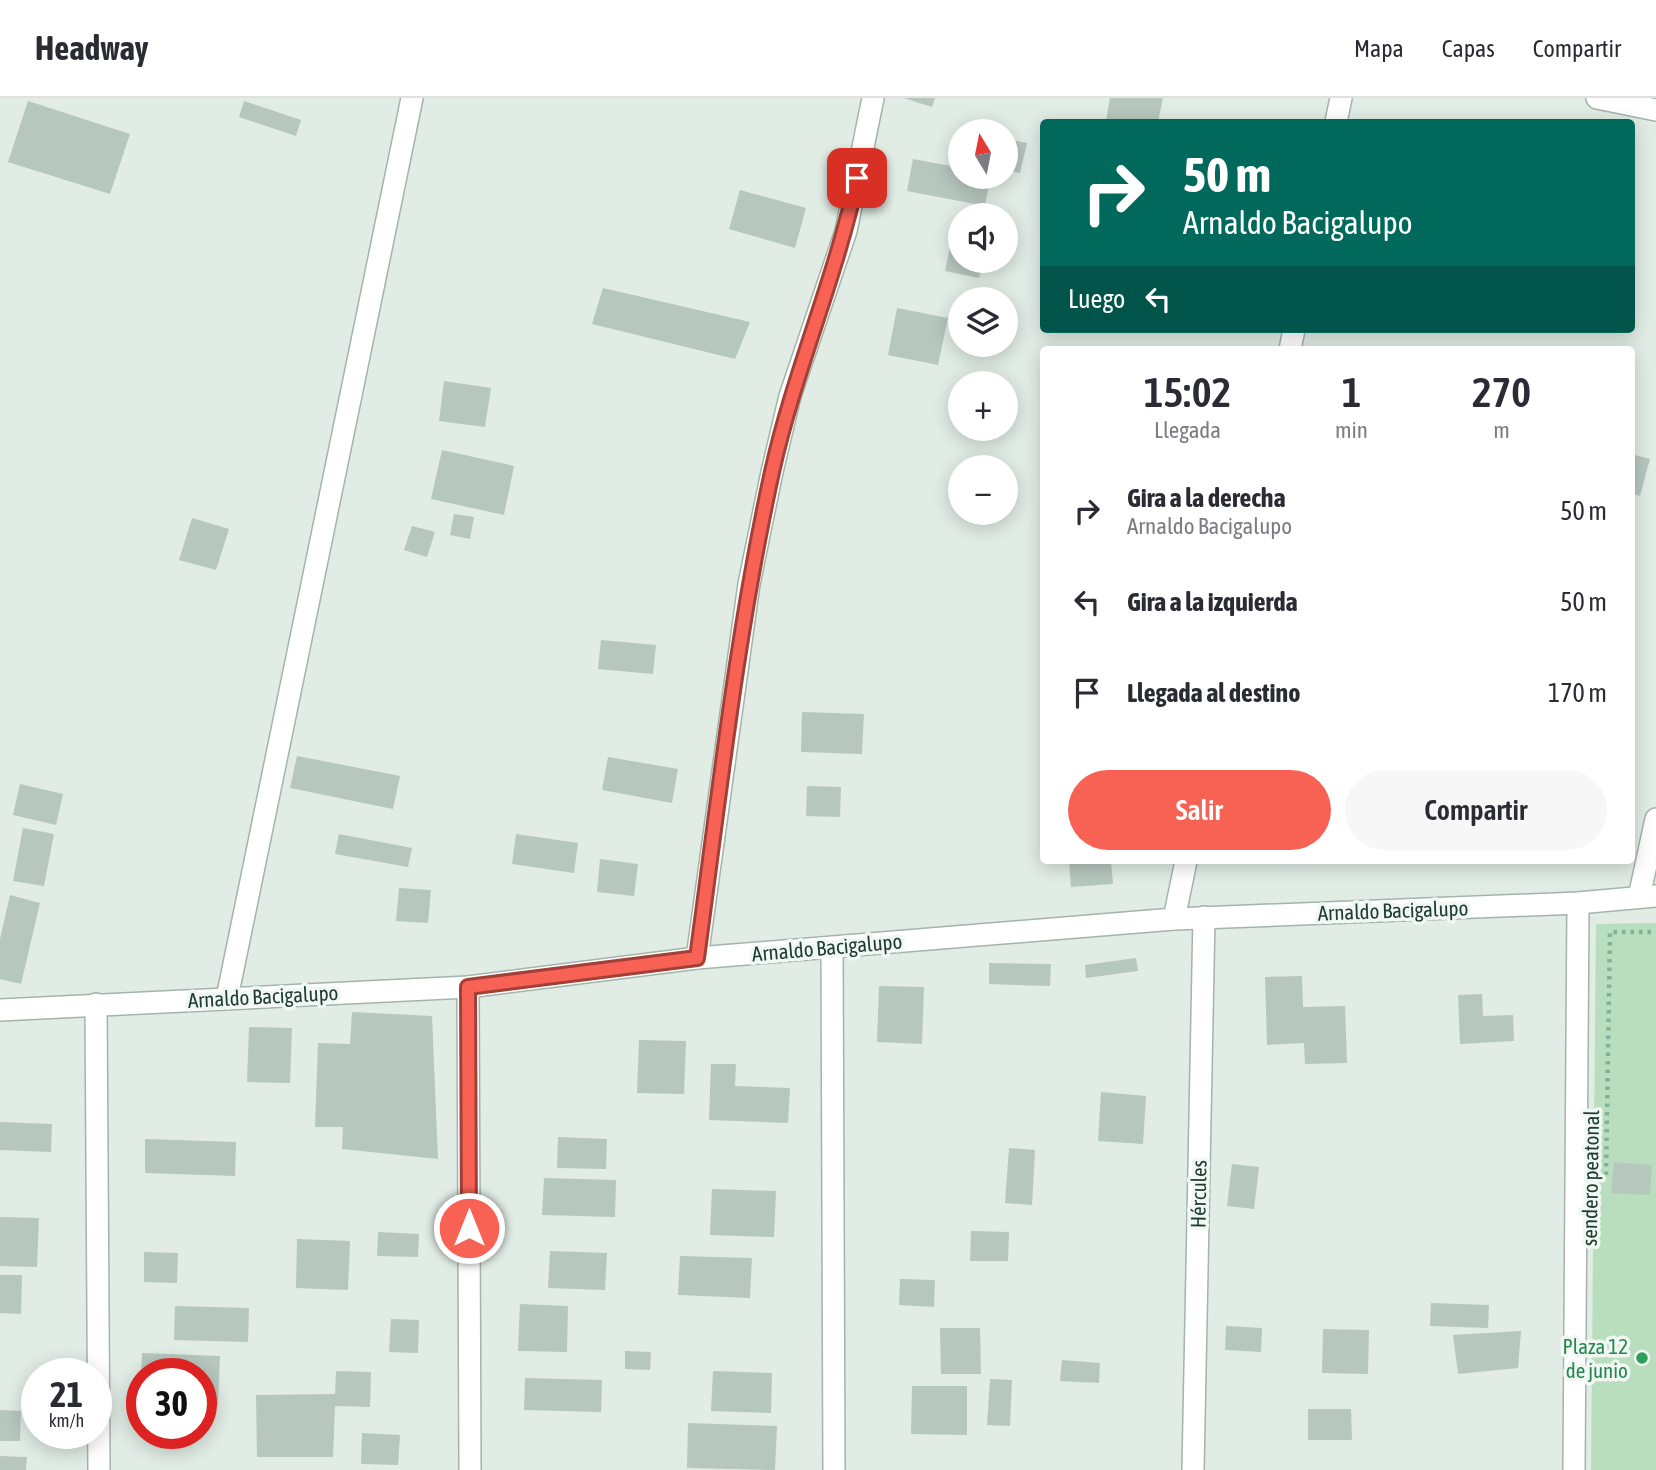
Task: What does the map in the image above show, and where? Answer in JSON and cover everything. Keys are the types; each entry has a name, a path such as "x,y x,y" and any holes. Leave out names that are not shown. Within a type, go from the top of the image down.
{"street":[{"path":"227,998 412,98"},
{"path":"697,958 749,584 769,485 790,396 846,231 873,98"},
{"path":"1337,119 1341,98"},
{"path":"1597,98 1656,110"},
{"path":"1648,896 1656,819"},
{"path":"1174,919 1185,864"},
{"name":"Arnaldo Bacigalupo","path":"0,1010 468,987 697,958 1174,919 1577,903 1648,896"},
{"path":"1574,1470 1577,903"},
{"name":"Hércules","path":"1193,1470 1204,917"},
{"path":"832,947 834,1470"},
{"path":"468,987 470,1470"},
{"path":"96,1004 99,1470"}],"path":[{"name":"sendero peatonal","path":"1606,1180 1610,932 1656,932"}],"green space":[{"name":"Plaza 12 de junio","path":"1656,923 1656,1470 1591,1470 1596,924"}],"building":[{"path":"904,98 935,98 932,107"},
{"path":"1110,98 1163,98 1159,119 1106,119"},
{"path":"28,101 130,134 110,194 8,162"},
{"path":"244,101 301,120 296,136 239,117"},
{"path":"1018,141 1027,143 1018,173"},
{"path":"913,159 948,166 948,189 988,189 986,203 969,203 907,191"},
{"path":"740,190 806,208 795,248 729,229"},
{"path":"955,273 980,273 979,278"},
{"path":"603,288 750,322 735,359 592,324"},
{"path":"897,308 948,318 938,365 888,355"},
{"path":"444,381 491,388 485,427 439,421"},
{"path":"442,450 514,466 504,515 431,499"},
{"path":"1635,455 1650,459 1640,496 1635,494"},
{"path":"454,514 474,517 470,539 450,535"},
{"path":"192,518 229,529 216,570 179,560"},
{"path":"412,526 435,532 427,557 404,550"},
{"path":"601,640 656,645 653,674 598,669"},
{"path":"802,712 864,714 862,754 801,752"},
{"path":"297,756 400,776 393,809 290,788"},
{"path":"608,757 678,769 672,803 602,790"},
{"path":"20,784 63,794 56,825 13,815"},
{"path":"807,786 841,787 840,817 806,816"},
{"path":"23,828 54,834 44,886 13,881"},
{"path":"339,834 412,848 408,867 335,854"},
{"path":"516,834 578,843 574,873 512,864"},
{"path":"600,859 638,864 634,896 597,892"},
{"path":"1069,864 1111,864 1113,884 1071,887"},
{"path":"399,888 431,890 428,923 396,921"},
{"path":"10,895 40,903 21,984 0,979 0,939"},
{"path":"1136,958 1138,971 1086,978 1085,965"},
{"path":"989,963 1051,964 1050,986 989,984"},
{"path":"1302,976 1303,1007 1345,1006 1347,1063 1305,1064 1304,1043 1267,1045 1265,977"},
{"path":"879,986 924,987 922,1044 877,1042"},
{"path":"1482,994 1483,1016 1513,1015 1514,1041 1460,1044 1458,995"},
{"path":"352,1012 432,1016 438,1159 342,1149 343,1127 315,1127 318,1043 350,1044"},
{"path":"249,1027 292,1028 290,1083 247,1082"},
{"path":"639,1040 686,1041 684,1094 637,1093"},
{"path":"711,1064 736,1064 735,1086 790,1088 788,1123 709,1120"},
{"path":"1101,1092 1146,1096 1143,1144 1098,1141"},
{"path":"0,1122 52,1124 51,1152 0,1150"},
{"path":"558,1137 607,1139 606,1169 557,1168"},
{"path":"145,1139 236,1142 235,1176 145,1173"},
{"path":"1009,1148 1035,1150 1032,1205 1005,1203"},
{"path":"1614,1162 1652,1165 1650,1195 1611,1193"},
{"path":"1232,1164 1259,1167 1254,1209 1227,1206"},
{"path":"544,1178 616,1180 615,1217 542,1215"},
{"path":"712,1189 776,1191 774,1237 710,1235"},
{"path":"0,1217 39,1218 37,1267 0,1266"},
{"path":"971,1231 1009,1232 1008,1261 970,1261"},
{"path":"378,1232 419,1234 418,1257 377,1256"},
{"path":"297,1239 350,1241 348,1290 296,1288"},
{"path":"550,1251 607,1253 605,1290 548,1288"},
{"path":"144,1252 178,1253 177,1283 144,1282"},
{"path":"680,1256 752,1258 750,1298 678,1295"},
{"path":"0,1275 22,1275 21,1314 0,1313"},
{"path":"900,1279 935,1280 934,1307 899,1305"},
{"path":"1431,1303 1489,1305 1488,1328 1430,1326"},
{"path":"520,1304 568,1306 567,1352 518,1351"},
{"path":"175,1306 249,1308 248,1342 174,1340"},
{"path":"391,1319 419,1320 418,1353 389,1352"},
{"path":"1226,1326 1262,1328 1261,1352 1225,1350"},
{"path":"940,1328 980,1328 981,1374 941,1374"},
{"path":"1323,1329 1369,1330 1368,1374 1322,1373"},
{"path":"1521,1331 1518,1368 1458,1374 1453,1335"},
{"path":"625,1351 651,1352 650,1370 625,1369"},
{"path":"142,1353 220,1356 218,1405 217,1358 142,1358"},
{"path":"1062,1360 1100,1363 1099,1383 1060,1381"},
{"path":"336,1371 371,1372 370,1407 335,1406 333,1457 257,1457 256,1395 335,1394"},
{"path":"713,1371 772,1373 771,1413 711,1411"},
{"path":"525,1378 602,1380 601,1412 524,1410"},
{"path":"990,1379 1012,1380 1010,1426 987,1425"},
{"path":"912,1386 967,1386 967,1435 911,1434"},
{"path":"1308,1409 1351,1409 1352,1440 1308,1440"},
{"path":"0,1410 21,1411 20,1441 0,1441"},
{"path":"688,1423 777,1426 775,1470 687,1468"},
{"path":"362,1433 400,1435 398,1465 361,1464"},
{"path":"0,1456 27,1457 26,1470 0,1470"}],"place":[{"name":"Plaza 12 de junio","path":"1642,1358"}],"route":[{"path":"469,1228 468,987 697,958 749,584 790,396 846,231 857,178"}]}
